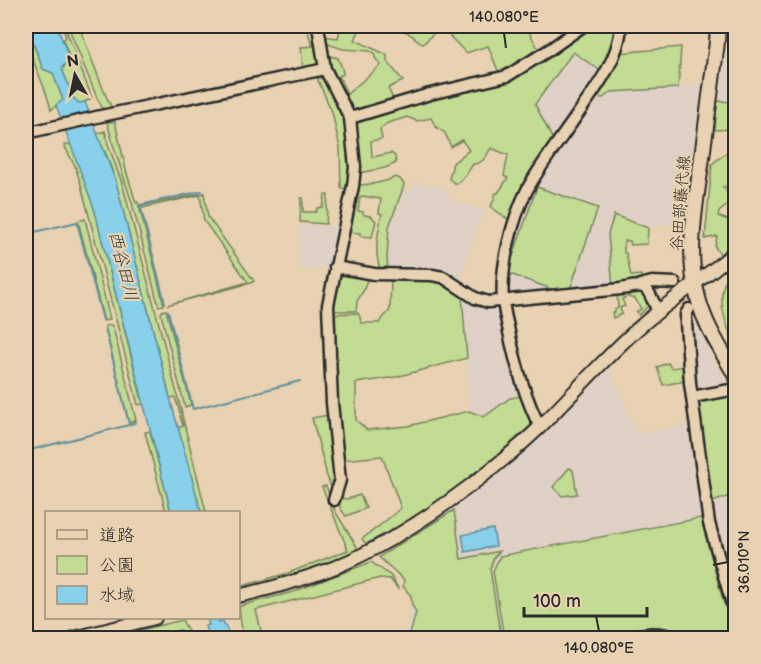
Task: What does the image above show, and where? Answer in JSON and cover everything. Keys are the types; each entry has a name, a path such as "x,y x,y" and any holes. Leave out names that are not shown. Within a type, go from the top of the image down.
{"main road":[{"name":"谷田部藤代線","path":"718,26 692,254 694,285 699,301 735,376"}],"street":[{"path":"318,26 325,69 350,118 354,166 353,186 328,305 332,402 340,480 334,500"},
{"path":"350,118 430,94 507,76 583,26"},
{"path":"540,427 531,410 516,363 503,301 503,280 512,231 528,188 609,64 618,46 621,26"},
{"path":"26,133 325,69"},
{"path":"240,596 294,582 366,554 423,519 493,469 540,427 658,310 694,285 735,251"},
{"path":"336,267 374,274 432,275 442,278 475,298 488,302 621,289 652,282 675,283"},
{"path":"640,285 647,288 658,310"},
{"path":"689,309 686,322 692,397 709,523 735,618"},
{"path":"692,397 735,389"},
{"path":"74,639 151,619"},
{"path":"626,639 642,633 666,635 676,639"}],"shaded area":[{"path":"723,26 735,26 735,102 717,101"},
{"path":"574,52 601,71 555,144 535,104"},
{"path":"702,86 684,221 648,228 614,215 608,234 613,287 506,298 506,270 514,231 533,185 537,185 594,97 603,98 611,92"},
{"path":"415,182 443,188 451,199 485,211 475,229 460,285 388,272 389,227 403,188 412,191"},
{"path":"300,225 341,226 332,266 299,271"},
{"path":"462,296 477,303 499,306 522,396 510,398 484,417 469,411"},
{"path":"691,313 726,383 723,385 694,389"},
{"path":"610,368 637,434 692,424 726,602 735,627 735,638 684,638 675,633 642,630 614,638 400,638 408,624 411,612 409,594 403,586 403,581 394,570 377,558 468,498 497,475 553,425"},
{"path":"735,494 735,594 710,503"}],"green space":[{"path":"26,26 43,69 53,73 63,100 51,110 32,58"},
{"path":"68,26 79,26 112,109 104,111 97,98"},
{"path":"310,26 314,26 320,65 303,71 301,47 313,46 308,33"},
{"path":"341,26 361,26 355,40 387,55 387,61 403,81 388,88 394,101 352,115 325,55 338,58 343,74 339,76 347,94 381,65 374,53 369,51 343,49 325,43 322,36 338,38"},
{"path":"388,26 537,26 528,30 539,50 524,62 499,73 488,46 466,53 446,32 435,32 423,44 407,32"},
{"path":"590,26 618,26 616,43 601,71 573,52 535,104 555,144 509,220 491,207 496,193 508,178 504,176 508,155 491,148 484,159 473,164 456,184 449,179 453,163 469,150 462,140 451,147 445,133 436,127 431,118 417,121 407,117 388,123 380,129 382,139 371,141 372,157 391,153 395,156 396,163 385,168 358,173 354,122 475,85 515,77"},
{"path":"65,27 92,98 85,102 79,103 74,99 62,69 70,59 63,40 66,37 63,28"},
{"path":"681,47 678,88 611,92 603,98 594,97 618,53"},
{"path":"317,78 326,79 343,114 350,189 341,188 340,148 332,112"},
{"path":"717,101 735,102 735,129 715,130"},
{"path":"107,121 115,122 164,305 159,306 158,304 132,203"},
{"path":"105,131 123,186 182,413 180,413 175,397 170,398 116,182 96,134"},
{"path":"71,144 94,208 143,404 138,405 81,185 75,166 64,145"},
{"path":"735,146 735,182 723,187 734,200 719,212 718,216 733,222 729,238 734,243 720,254 715,247 717,236 705,239 712,164"},
{"path":"396,177 404,184 389,227 388,272 381,271 377,257 382,214 379,213 381,199 360,197 358,211 371,216 376,221 372,237 349,232 357,185 377,183"},
{"path":"537,187 598,208 570,289 557,291 507,273"},
{"path":"204,193 208,217 254,281 167,305 248,282 204,221 200,195 143,208 142,206"},
{"path":"325,195 328,195 326,224 300,222 301,198 303,198 303,212 316,212 317,208 323,207"},
{"path":"614,215 648,228 647,244 631,245 630,241 624,241 624,253 626,253 631,276 641,275 643,281 613,287 608,234"},
{"path":"85,219 110,319 104,321 78,221"},
{"path":"735,268 735,347 724,317 722,296 723,286"},
{"path":"340,271 368,276 364,290 357,301 356,311 331,311"},
{"path":"391,279 437,280 462,296 467,358 396,377 356,383 356,420 367,430 408,426 469,411 484,417 510,398 522,396 532,424 482,469 416,517 366,544 362,539 401,508 382,456 343,460 335,403 332,314 358,313 361,323 379,323 390,310"},
{"path":"643,288 652,302 639,315 636,312 641,309 635,298 629,296 622,299 625,306 620,308 622,314 613,318 612,312 618,308 617,293"},
{"path":"166,310 191,405 185,407 161,314"},
{"path":"111,325 136,420 129,423 105,326"},
{"path":"668,363 671,368 685,366 685,381 663,385 657,367"},
{"path":"732,393 735,398 735,494 710,503 696,401"},
{"path":"182,415 206,511 201,511 178,428 183,426 180,416"},
{"path":"329,415 336,477 333,492 312,418"},
{"path":"150,431 171,511 166,511 145,432"},
{"path":"569,468 573,470 577,494 562,496 553,487"},
{"path":"326,486 335,511 357,547 356,552 310,571 240,591 240,587 288,573 348,550 322,487"},
{"path":"360,495 366,508 346,516 340,508 339,498 347,499"},
{"path":"454,510 461,559 500,551 494,557 490,569 501,638 406,638 411,631 416,612 411,596 403,586 404,580 379,557"},
{"path":"701,518 724,604 727,604 735,627 735,638 687,638 677,633 644,628 608,638 504,638 493,571 500,556"},
{"path":"371,562 391,576 399,590 390,579 380,578 256,610 263,638 243,638 240,606 293,592"},
{"path":"182,620 192,638 184,638 182,632 156,638 108,638"}],"water":[{"name":"西谷田川","path":"27,26 57,26 70,61 62,69 74,99 79,103 85,102 116,182 201,511 171,511 94,208 56,105 63,100 53,73 43,69"},
{"path":"493,529 496,546 465,552 462,535"},
{"path":"207,619 223,621 231,638 209,638 205,626 209,625"}],"waterway":[{"path":"165,303 140,205 202,191"},
{"path":"26,234 77,222 103,320"},
{"path":"168,311 193,409 300,381"},
{"path":"105,328 129,424"},
{"path":"26,451 136,422"},
{"path":"146,638 181,630 183,638"}]}
